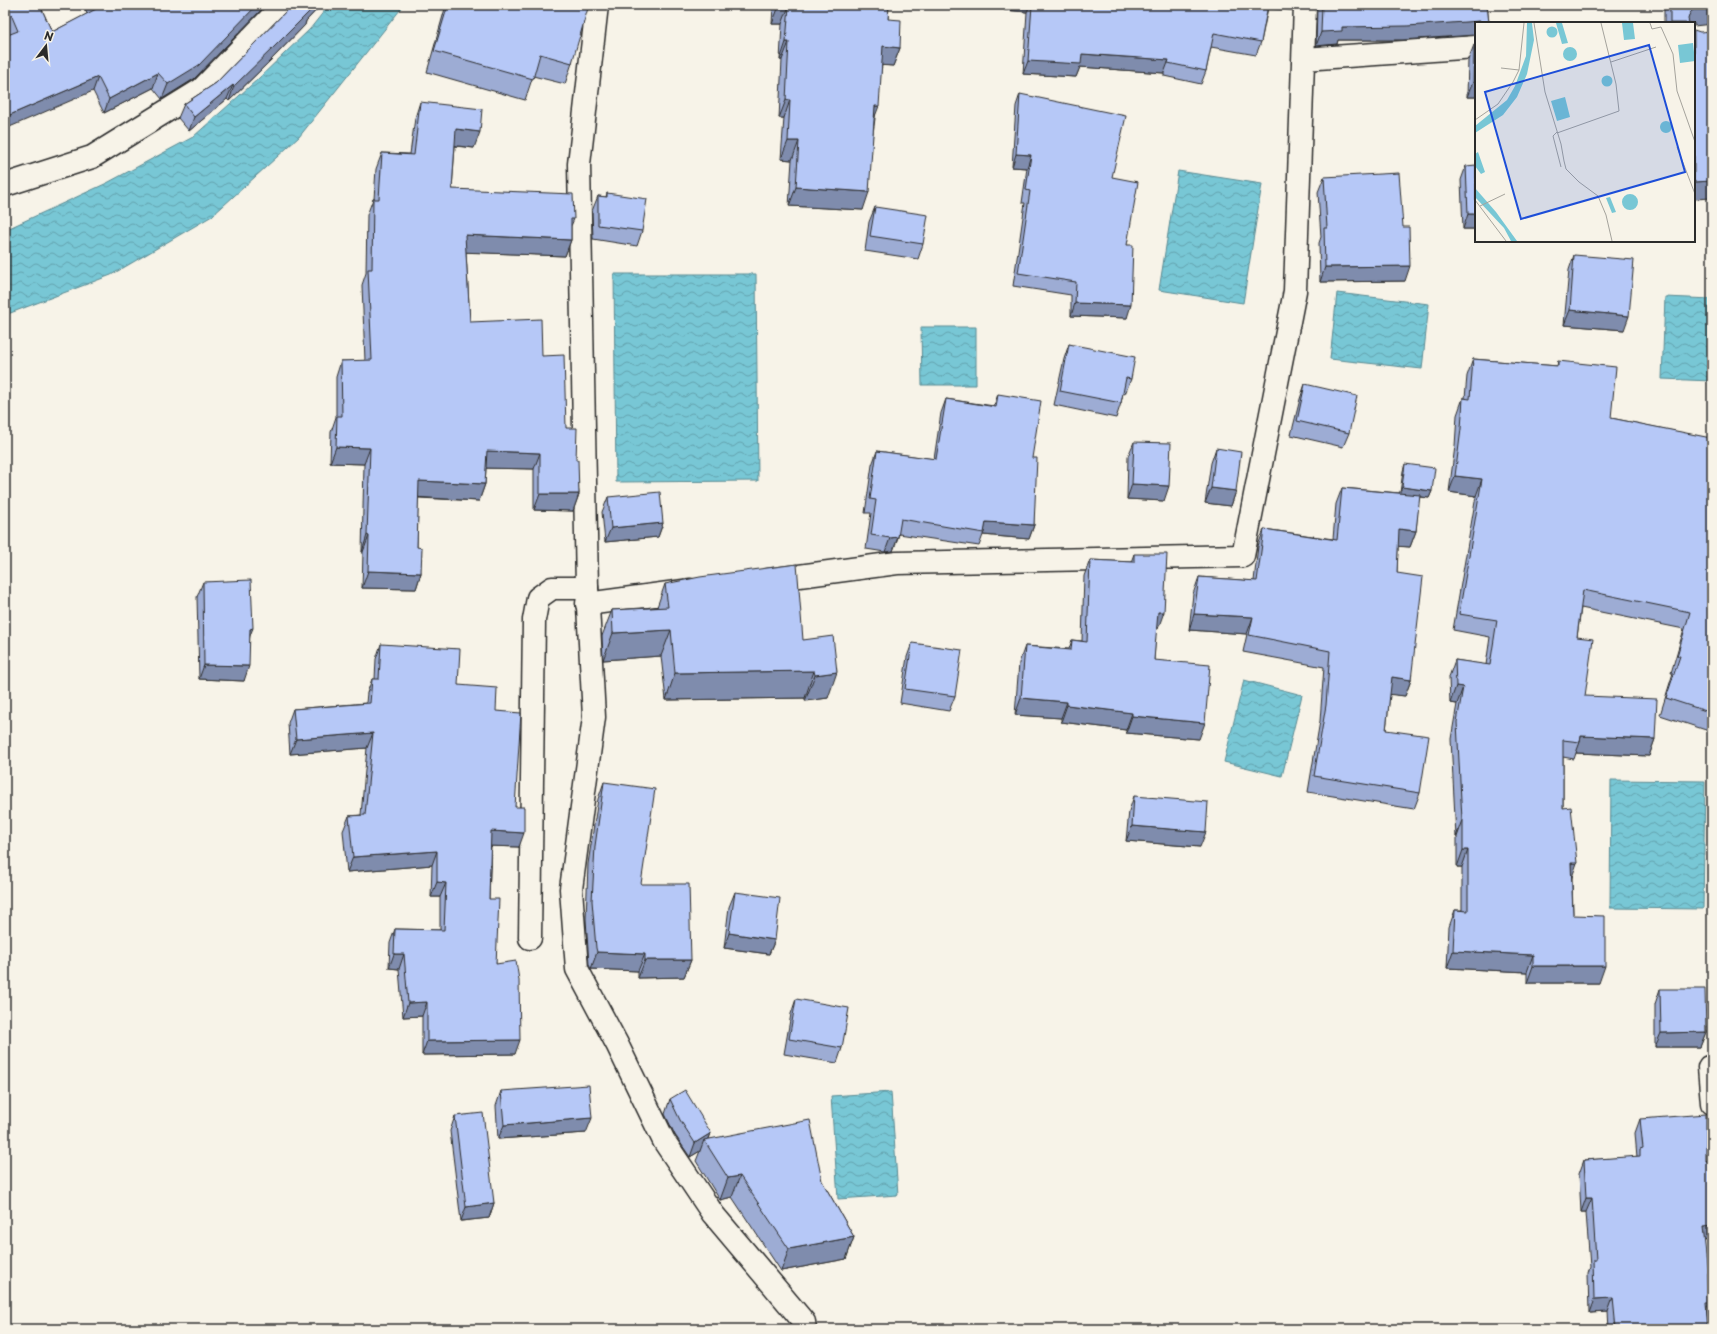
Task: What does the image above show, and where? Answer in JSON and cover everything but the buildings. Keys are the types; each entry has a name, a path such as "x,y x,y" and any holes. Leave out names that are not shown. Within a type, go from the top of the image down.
{"street":[{"path":"5,185 92,156 202,89 282,5"},
{"path":"597,5 579,164 587,596 594,717 571,890 577,969 664,1141 713,1214 804,1322 805,1329"},
{"path":"750,582 897,563 1244,556 1295,291 1305,5"},
{"path":"1304,59 1475,47"},
{"path":"530,938 534,620 538,598 552,588 587,596 711,588"},
{"path":"1709,1067 1712,1103"}],"water":[{"path":"329,5 404,5 299,137 212,216 111,275 5,315 5,230 107,183 193,137 258,79 310,29"},
{"path":"1178,171 1262,184 1243,303 1159,290"},
{"path":"614,274 756,274 758,481 616,482"},
{"path":"1337,293 1429,304 1422,369 1330,359"},
{"path":"1665,297 1712,299 1712,381 1662,379"},
{"path":"921,327 976,327 976,385 922,385"},
{"path":"1244,680 1302,695 1282,776 1224,762"},
{"path":"1611,780 1705,781 1703,909 1610,908"},
{"path":"891,1092 898,1195 838,1199 831,1096"}]}
